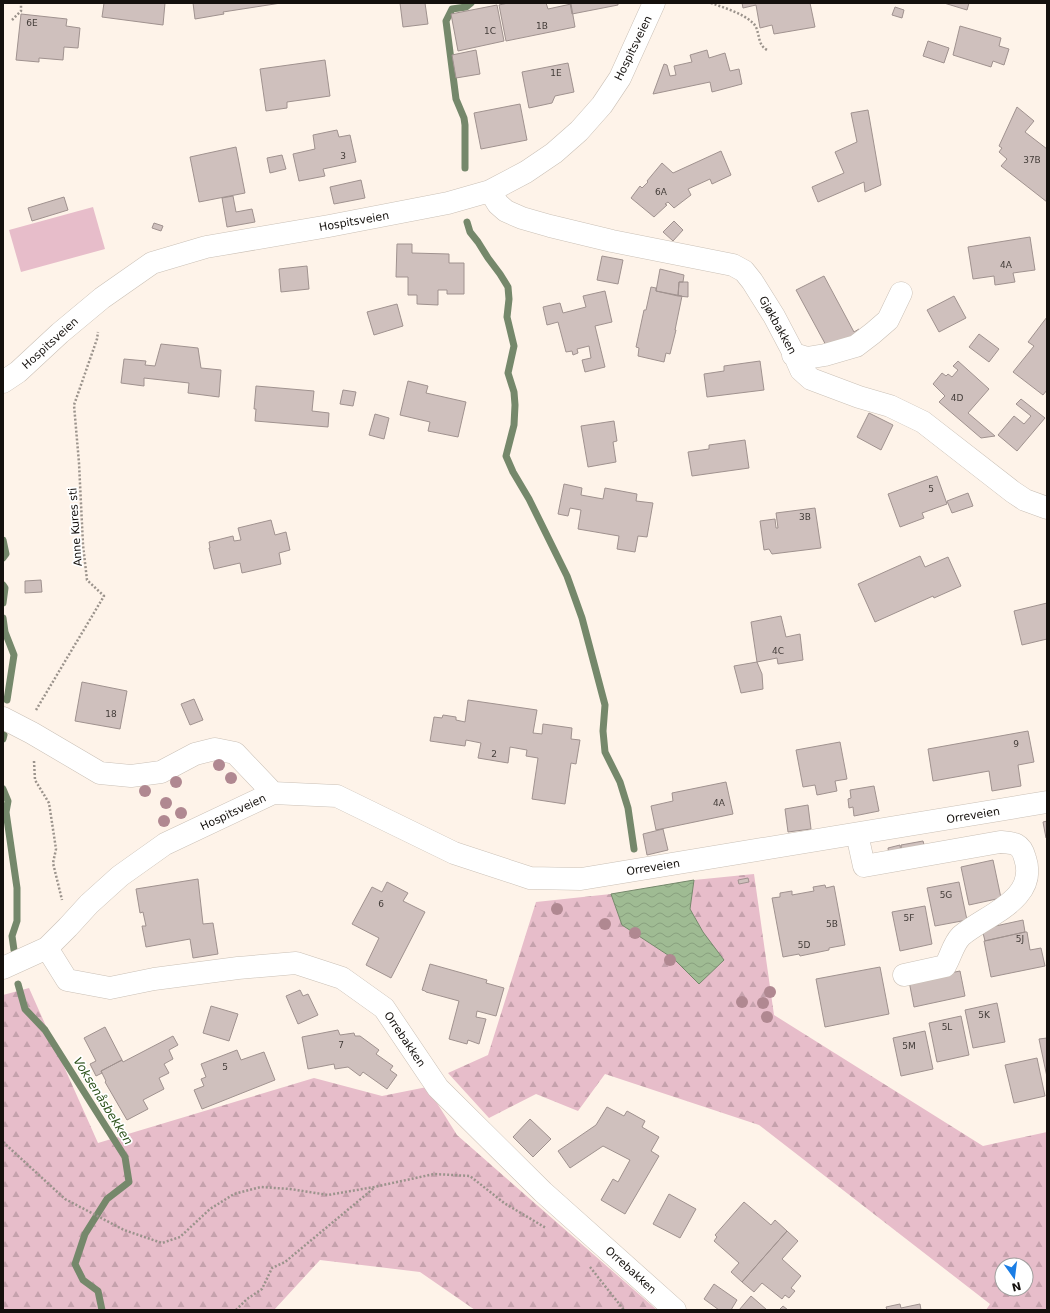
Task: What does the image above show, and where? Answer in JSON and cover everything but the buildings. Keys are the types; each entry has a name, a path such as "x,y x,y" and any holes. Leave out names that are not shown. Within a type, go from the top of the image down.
{"street":[{"name":"Hospitsveien","path":"3,382 18,372 60,333 102,298 152,263 206,247 385,216 448,203 490,191 526,172 554,153 579,131 602,105 620,78 654,3"},
{"name":"Gjøkbakken","path":"490,191 498,204 506,211 522,218 612,241 733,265 744,271 774,316 801,370 811,379 859,397 890,406 923,422 1013,492 1025,500 1047,508"},
{"path":"793,355 807,358 825,355 856,346 888,320 902,294"},
{"name":"Hospitsveien","path":"3,718 32,733 100,773 131,776 161,772 195,754 215,749 235,753 273,793 165,844 120,876 47,948 3,968"},
{"name":"Orreveien","path":"273,793 337,796 454,853 530,878 581,879 1047,802"},
{"path":"857,834 864,866 1000,842 1015,843 1022,849 1026,860 1027,877 1018,896 961,937 954,945 946,966 904,975"},
{"name":"Orrebakken","path":"47,948 67,980 110,988 170,977 238,968 296,963 342,978 384,1008 438,1088 542,1192 675,1310"}],"path":[{"path":"12,20 21,11 21,3"},
{"path":"711,3 733,11 746,18 757,29 761,45 767,50"},
{"name":"Anne Kures sti","path":"32,733 36,709 104,596 87,580 83,545 79,463 74,405 97,339 102,298"},
{"path":"32,733 35,780 50,803 56,849 53,863 68,927"},
{"path":"3,1142 65,1199 124,1230 162,1243 180,1237 210,1209 234,1194 261,1187 290,1189 328,1195 374,1188 434,1174 470,1176 504,1203 551,1231"},
{"path":"236,1310 262,1289 272,1268 285,1262 374,1188"},
{"path":"589,1265 624,1310"}],"green space":[{"path":"93,207 105,249 21,272 9,230"},
{"path":"754,874 774,1015 983,1146 1047,1132 1047,1310 986,1310 990,1304 759,1125 605,1074 578,1111 536,1094 489,1118 448,1073 488,1055 536,902 611,894 622,925 674,959 699,983 703,932 690,909 694,880"},
{"path":"29,988 98,1143 314,1078 382,1096 427,1087 457,1135 657,1310 475,1310 420,1272 320,1260 274,1310 3,1310 3,995"}],"water":[{"path":"694,880 690,909 703,932 724,960 699,984 674,959 622,925 611,894"}],"waterway":[{"path":"465,168 465,125 464,118 456,99 446,21 452,9 466,7 471,3"},
{"path":"467,222 470,232 508,287 509,299 507,317 514,346 508,373 514,392 515,405 514,425 506,456 567,576 582,618 605,705 603,731 605,752 620,782 628,808 634,849"},
{"name":"Voksenåsbekken","path":"3,540 6,554 3,558"},
{"name":"Voksenåsbekken","path":"3,585 5,588 3,603"},
{"name":"Voksenåsbekken","path":"3,618 5,632 14,655 7,700"},
{"name":"Voksenåsbekken","path":"3,739 4,735"},
{"name":"Voksenåsbekken","path":"3,789 8,801 6,812 17,888 17,921 12,936 14,950"},
{"name":"Voksenåsbekken","path":"18,984 25,1009 45,1030 125,1157 129,1182 107,1199 85,1234 75,1264 83,1280 98,1291 102,1310"}]}
